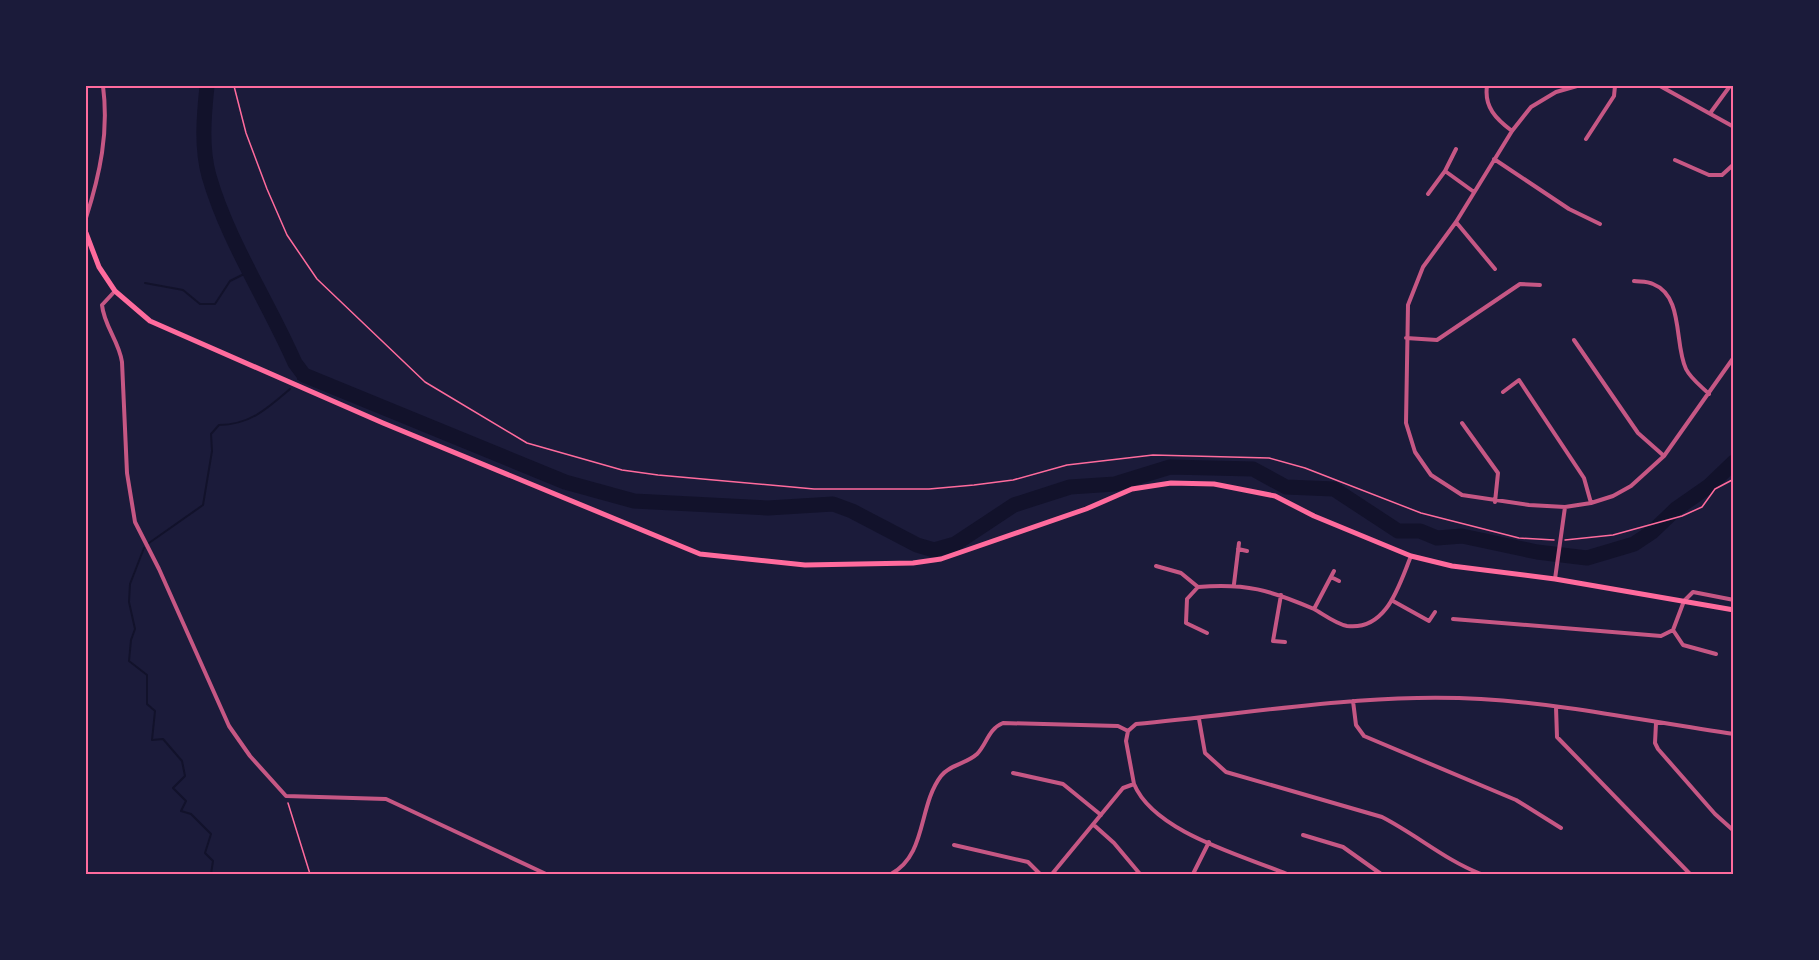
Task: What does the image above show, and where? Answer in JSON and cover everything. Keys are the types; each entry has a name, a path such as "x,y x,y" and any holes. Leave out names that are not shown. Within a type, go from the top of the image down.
{"main road":[{"path":"86,233 99,267 115,291 150,321 184,338 415,437 700,554 805,565 913,563 941,559 1086,509 1132,489 1171,483 1244,488 1275,495 1314,516 1411,556 1452,566 1555,579 1734,610"}],"street":[{"path":"86,218 100,166 107,122 103,86"},
{"path":"1487,86 1485,99 1497,119 1512,131"},
{"path":"1577,86 1556,92 1531,107 1512,131 1456,222 1423,267 1408,305 1406,338 1406,423 1415,452 1431,475 1462,495 1495,502 1566,507 1591,503 1613,496 1631,486 1664,456 1734,357"},
{"path":"1586,139 1614,96 1615,86"},
{"path":"1660,86 1711,112 1734,127"},
{"path":"1711,112 1731,86"},
{"path":"1428,194 1445,171 1456,149"},
{"path":"1494,159 1569,209 1600,224"},
{"path":"1675,160 1709,175 1722,174 1734,164"},
{"path":"1445,171 1474,192"},
{"path":"1456,222 1495,269"},
{"path":"1634,281 1653,284 1667,295 1674,310 1685,367 1692,378 1709,394"},
{"path":"1406,338 1437,340 1521,284 1540,285"},
{"path":"115,291 102,305 104,320 119,345 122,362 127,473 135,522 159,569 229,726 250,756 286,796 386,799 546,874"},
{"path":"1574,340 1638,433 1664,456"},
{"path":"1503,392 1519,380 1584,478 1591,503"},
{"path":"1462,423 1498,473 1495,502"},
{"path":"1555,579 1566,507"},
{"path":"1234,584 1239,546 1246,551"},
{"path":"1207,633 1186,623 1187,599 1198,587 1234,584 1281,595 1346,626 1361,625 1377,619 1393,601 1411,556"},
{"path":"1156,566 1181,573 1198,587"},
{"path":"1314,609 1334,570"},
{"path":"1331,577 1339,581"},
{"path":"1453,619 1661,636 1673,630 1684,601 1693,592 1734,600"},
{"path":"1281,595 1273,641 1285,642"},
{"path":"1393,601 1429,621 1435,612"},
{"path":"1673,630 1683,645 1716,654"},
{"path":"1287,874 1166,822 1140,798 1134,784 1126,741 1128,731 1136,724 1353,701 1481,699 1556,707 1734,734"},
{"path":"1353,701 1356,725 1364,736 1516,800 1561,828"},
{"path":"1556,707 1557,737 1690,874"},
{"path":"1199,719 1205,753 1226,772 1382,817 1402,827 1444,858 1481,874"},
{"path":"891,874 901,869 911,857 941,776 977,754 995,726 1003,723 1118,726 1128,731"},
{"path":"1656,723 1655,743 1658,748 1715,814 1734,831"},
{"path":"1013,773 1063,784 1101,815"},
{"path":"1052,874 1095,826 1123,788 1134,784"},
{"path":"1095,826 1114,843 1140,874"},
{"path":"1303,835 1344,847 1380,874"},
{"path":"1193,874 1209,842"},
{"path":"954,845 1028,862 1040,874"}],"path":[{"path":"234,86 246,133 271,198 287,235 317,279 425,382 526,443 622,470 658,476 814,489 929,489 1013,480 1067,465 1153,455 1262,458 1305,468 1421,513 1519,538 1570,540 1613,535 1682,516 1702,507 1715,489 1734,479"},
{"path":"286,796 310,874"}],"waterway":[{"path":"207,86 204,120 205,154 206,165 217,200 237,248 295,363 304,375 565,482 634,501 768,508 833,504 852,511 917,545 934,550 955,544 1014,505 1070,487 1115,484 1170,467 1253,469 1286,487 1334,489 1398,531 1420,531 1437,538 1462,536 1537,552 1587,558 1634,544 1652,532 1676,509 1709,486 1734,462"},
{"path":"145,283 183,290 200,304 215,304 230,281 250,271"},
{"path":"298,379 304,375"},
{"path":"149,543 203,505 212,451 211,434 219,425 249,419 266,409 290,389"},
{"path":"144,548 130,584 129,602 135,629 131,640 129,661 147,675 147,704 155,711 152,740 163,739 182,761 185,776 173,788 186,801 181,811 191,814 211,834 205,853 213,861 211,874"}]}
